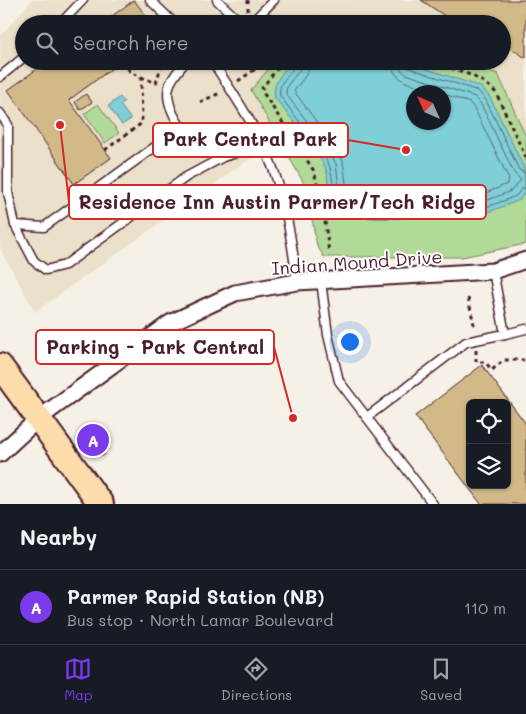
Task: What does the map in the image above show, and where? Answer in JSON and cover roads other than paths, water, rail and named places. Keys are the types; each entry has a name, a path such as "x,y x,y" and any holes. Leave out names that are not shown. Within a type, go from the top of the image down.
{"main road":[{"path":"0,366 101,504"}],"street":[{"name":"Indian Mound Drive","path":"0,454 38,419 170,323 235,293 297,282 494,271 526,260"}],"lane":[{"path":"69,15 83,0"},
{"path":"150,0 166,15"},
{"path":"217,0 233,15"},
{"path":"259,15 274,0"},
{"path":"0,77 15,64"},
{"path":"180,70 168,87 171,110 181,128 208,152 225,156"},
{"path":"218,70 261,140 278,185 291,234 297,282"},
{"path":"0,113 8,125 8,192 15,225 34,261 46,270 65,266 186,177 225,156 261,140"},
{"path":"15,225 44,227 181,128"},
{"path":"494,271 505,334"},
{"path":"322,281 328,336 339,381 433,504"},
{"path":"367,417 466,342 526,329"}],"water":[{"path":"285,70 430,70 481,87 490,97 524,168 525,191 520,200 491,211 453,216 451,211 429,212 429,216 391,218 362,217 349,214 338,209 331,201 325,167 302,131 275,98 276,82"},
{"path":"120,97 124,102 120,105 131,119 122,125 108,106"}],"place":[{"name":"Residence Inn Austin Parmer/Tech Ridge","path":"60,125"},
{"name":"Park Central Park","path":"406,150"},
{"name":"Parking - Park Central","path":"293,418"},
{"name":"Parmer Rapid Station (NB)","path":"93,440"}]}
